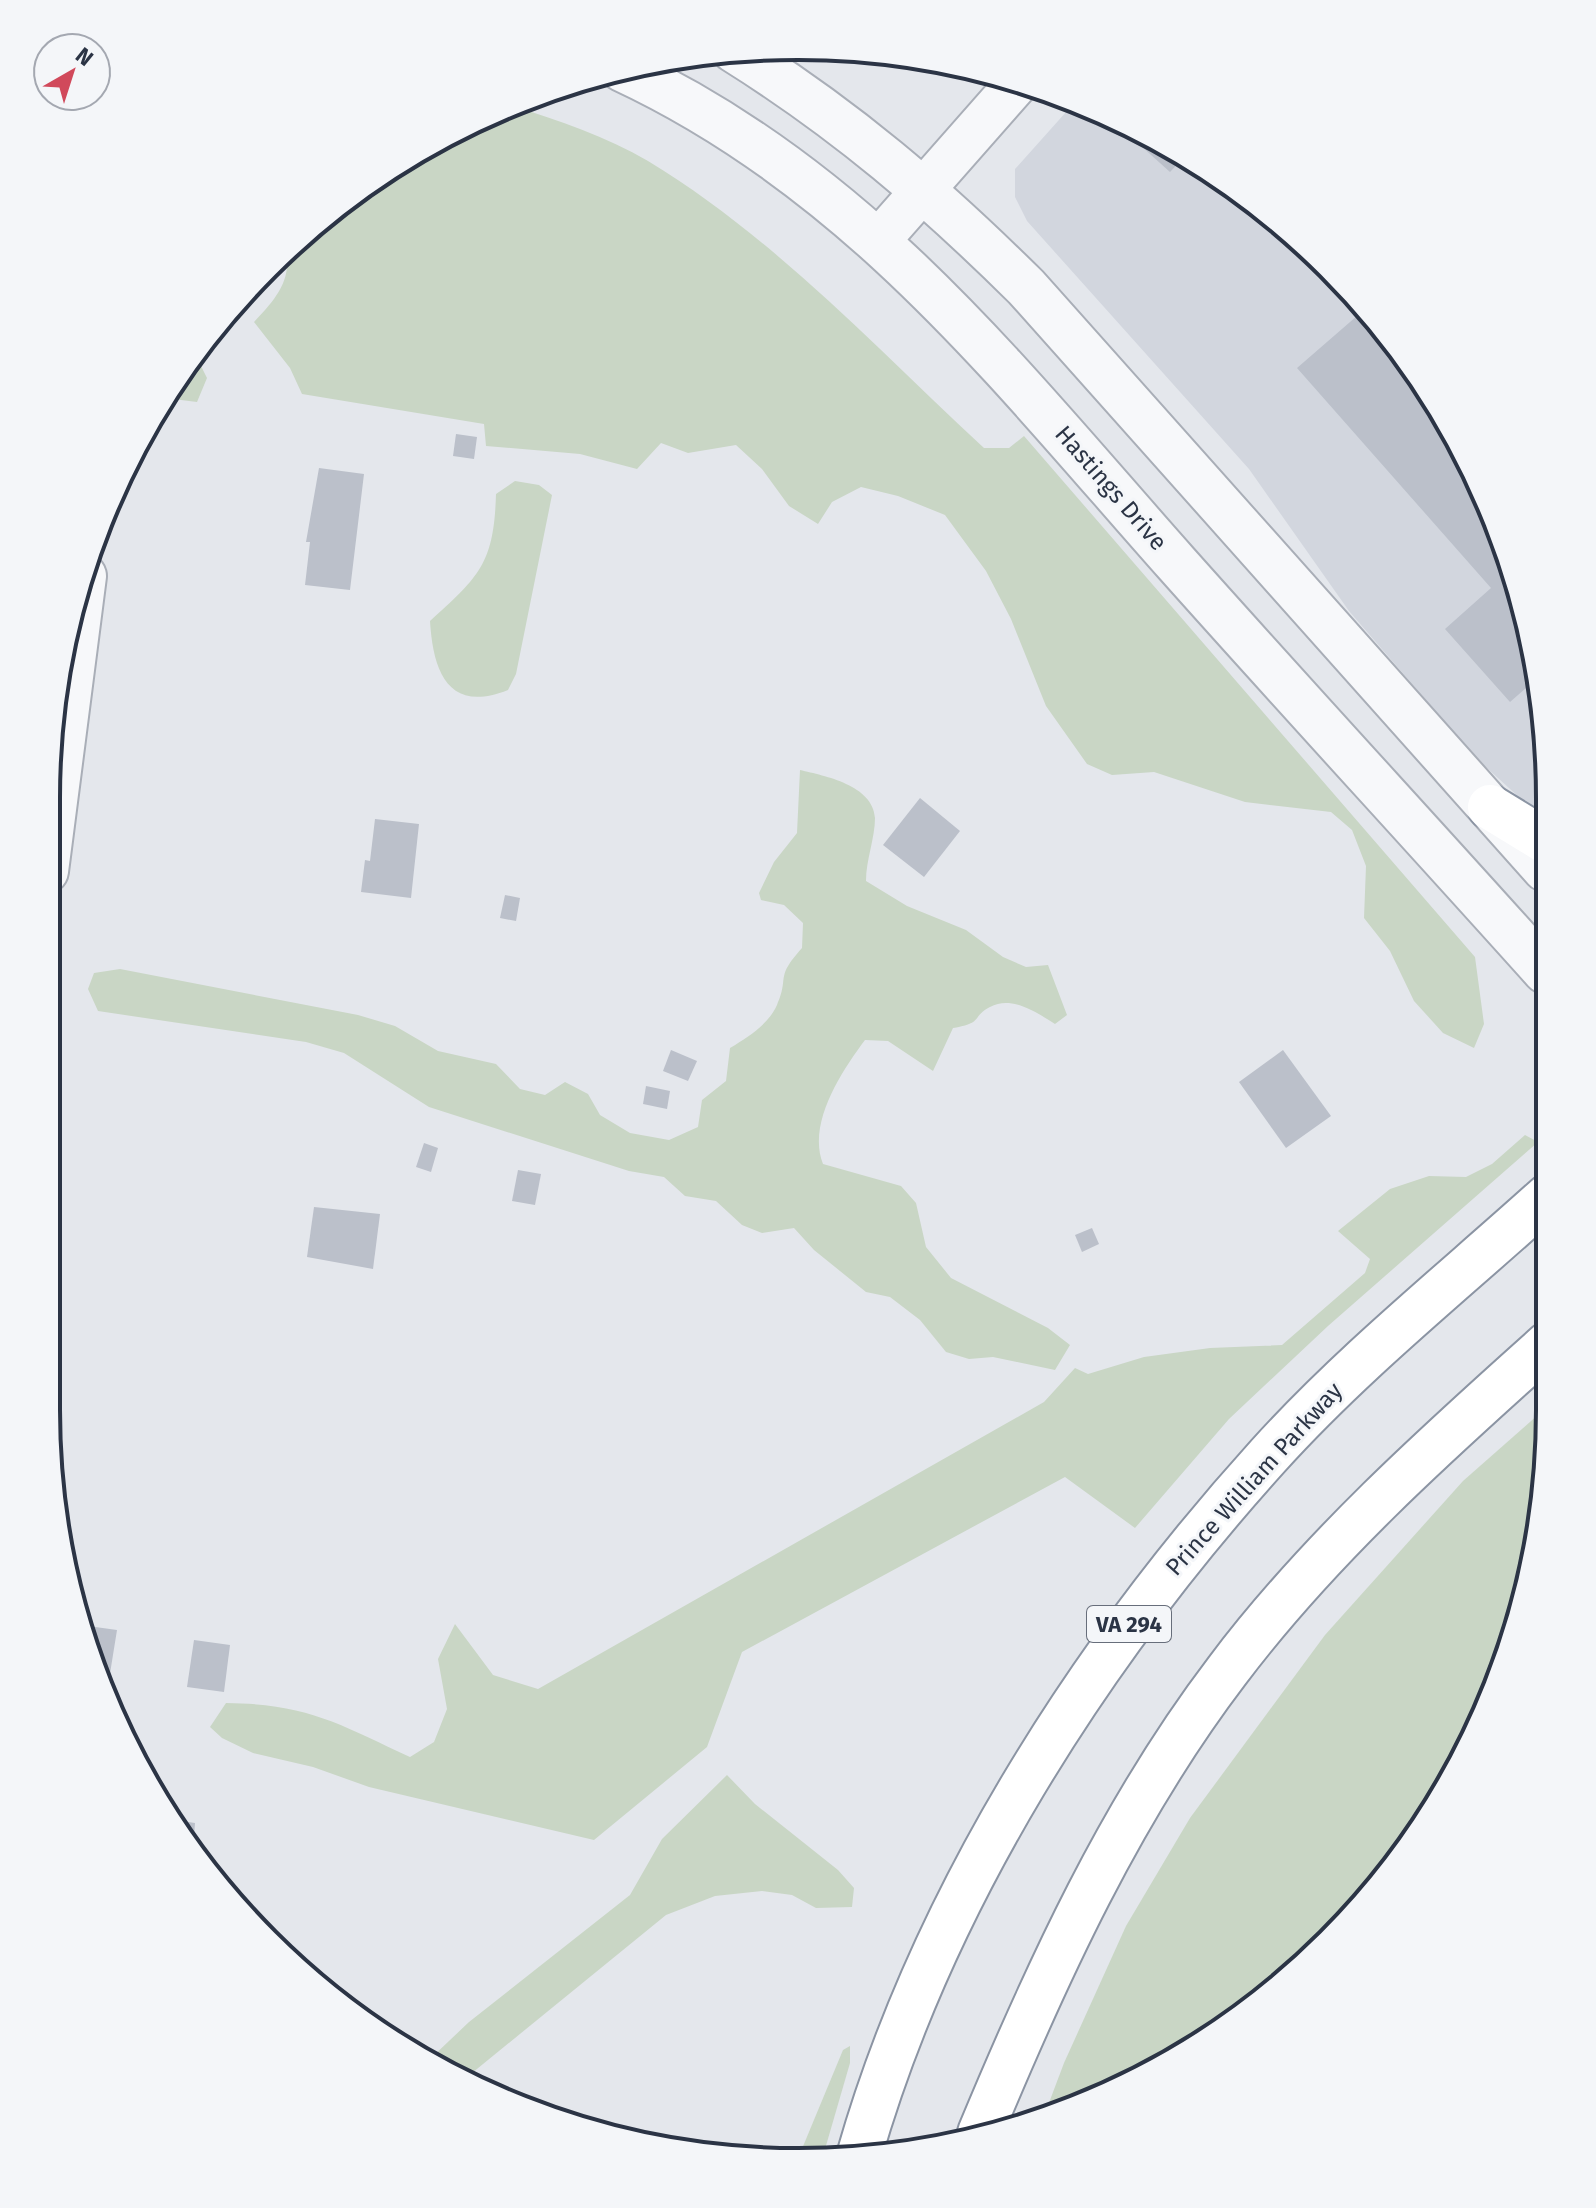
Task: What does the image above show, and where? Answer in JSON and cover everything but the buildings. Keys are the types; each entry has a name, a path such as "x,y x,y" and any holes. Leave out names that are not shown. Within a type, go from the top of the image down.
{"highway":[{"path":"1490,807 1536,835"},
{"name":"Prince William Parkway","path":"863,2145 907,2020 968,1885 1045,1748 1117,1641 1182,1556 1269,1455 1344,1379 1536,1207"},
{"path":"984,2124 1029,2014 1100,1872 1168,1758 1227,1670 1340,1542 1438,1442 1536,1355"}],"street":[{"path":"753,62 882,152 1026,287 1536,859"},
{"name":"Hastings Drive","path":"640,77 666,89 764,149 879,240 924,282 1075,445 1175,562 1536,961"},
{"path":"879,240 1010,91"},
{"path":"63,741 74,655"}],"shaded area":[{"path":"1067,111 1080,116 1124,136 1208,184 1285,243 1353,311 1412,388 1437,429 1480,516 1497,561 1522,654 1530,702 1536,813 1476,758 1349,611 1249,469 1027,221 1015,197 1015,169"}],"green space":[{"path":"529,111 616,144 694,191 782,259 984,448 1009,448 1024,436 1475,957 1484,1024 1474,1048 1443,1033 1414,1001 1390,951 1364,918 1366,866 1352,830 1331,812 1245,802 1154,772 1112,775 1087,764 1046,706 1011,619 986,571 945,515 898,496 861,487 832,502 818,524 789,506 762,469 736,445 688,453 661,443 637,469 580,454 486,446 484,424 302,394 290,368 254,322 282,286 287,268 311,243 388,184 472,136"},
{"path":"201,365 207,378 197,402 177,399"},
{"path":"515,481 539,485 552,495 516,674 508,690 488,696 471,696 458,692 440,671 430,621 461,592 481,566 492,537 496,494"},
{"path":"800,770 846,784 866,797 872,807 875,826 866,881 907,906 966,930 1003,957 1026,967 1048,965 1067,1015 1055,1024 1015,1004 990,1007 973,1022 953,1028 933,1071 888,1041 865,1040 829,1099 819,1132 819,1148 823,1164 901,1186 916,1203 926,1247 951,1278 1048,1328 1070,1345 1055,1370 993,1357 969,1359 946,1352 920,1320 890,1297 866,1292 814,1250 794,1228 762,1233 742,1225 716,1201 685,1196 664,1177 629,1171 429,1107 344,1053 306,1042 98,1011 88,989 94,973 120,969 358,1015 395,1026 438,1051 496,1064 520,1089 545,1095 565,1082 588,1094 600,1115 630,1133 669,1140 698,1127 702,1100 726,1081 730,1048 768,1019 781,995 785,972 802,948 803,923 784,905 761,900 759,893 774,862 797,833"},
{"path":"1525,1135 1536,1141 1328,1326 1229,1419 1135,1528 1065,1477 742,1652 707,1747 594,1840 369,1787 313,1767 253,1753 222,1738 210,1727 226,1703 279,1707 322,1718 410,1757 434,1742 447,1709 438,1659 455,1624 493,1675 538,1689 1044,1402 1075,1368 1088,1374 1144,1357 1210,1348 1282,1345 1365,1273 1370,1259 1338,1231 1390,1189 1429,1176 1466,1177 1492,1164"},
{"path":"1536,1417 1530,1506 1522,1554 1497,1647 1460,1736 1412,1820 1353,1897 1320,1932 1247,1995 1167,2049 1124,2072 1049,2104 1126,1926 1190,1818 1325,1635 1463,1481"},
{"path":"727,1775 755,1804 838,1870 854,1888 852,1907 816,1908 792,1895 762,1891 715,1896 666,1915 473,2072 436,2053 469,2022 630,1895 662,1839"},
{"path":"850,2046 850,2063 826,2147 802,2148 843,2050"}]}
